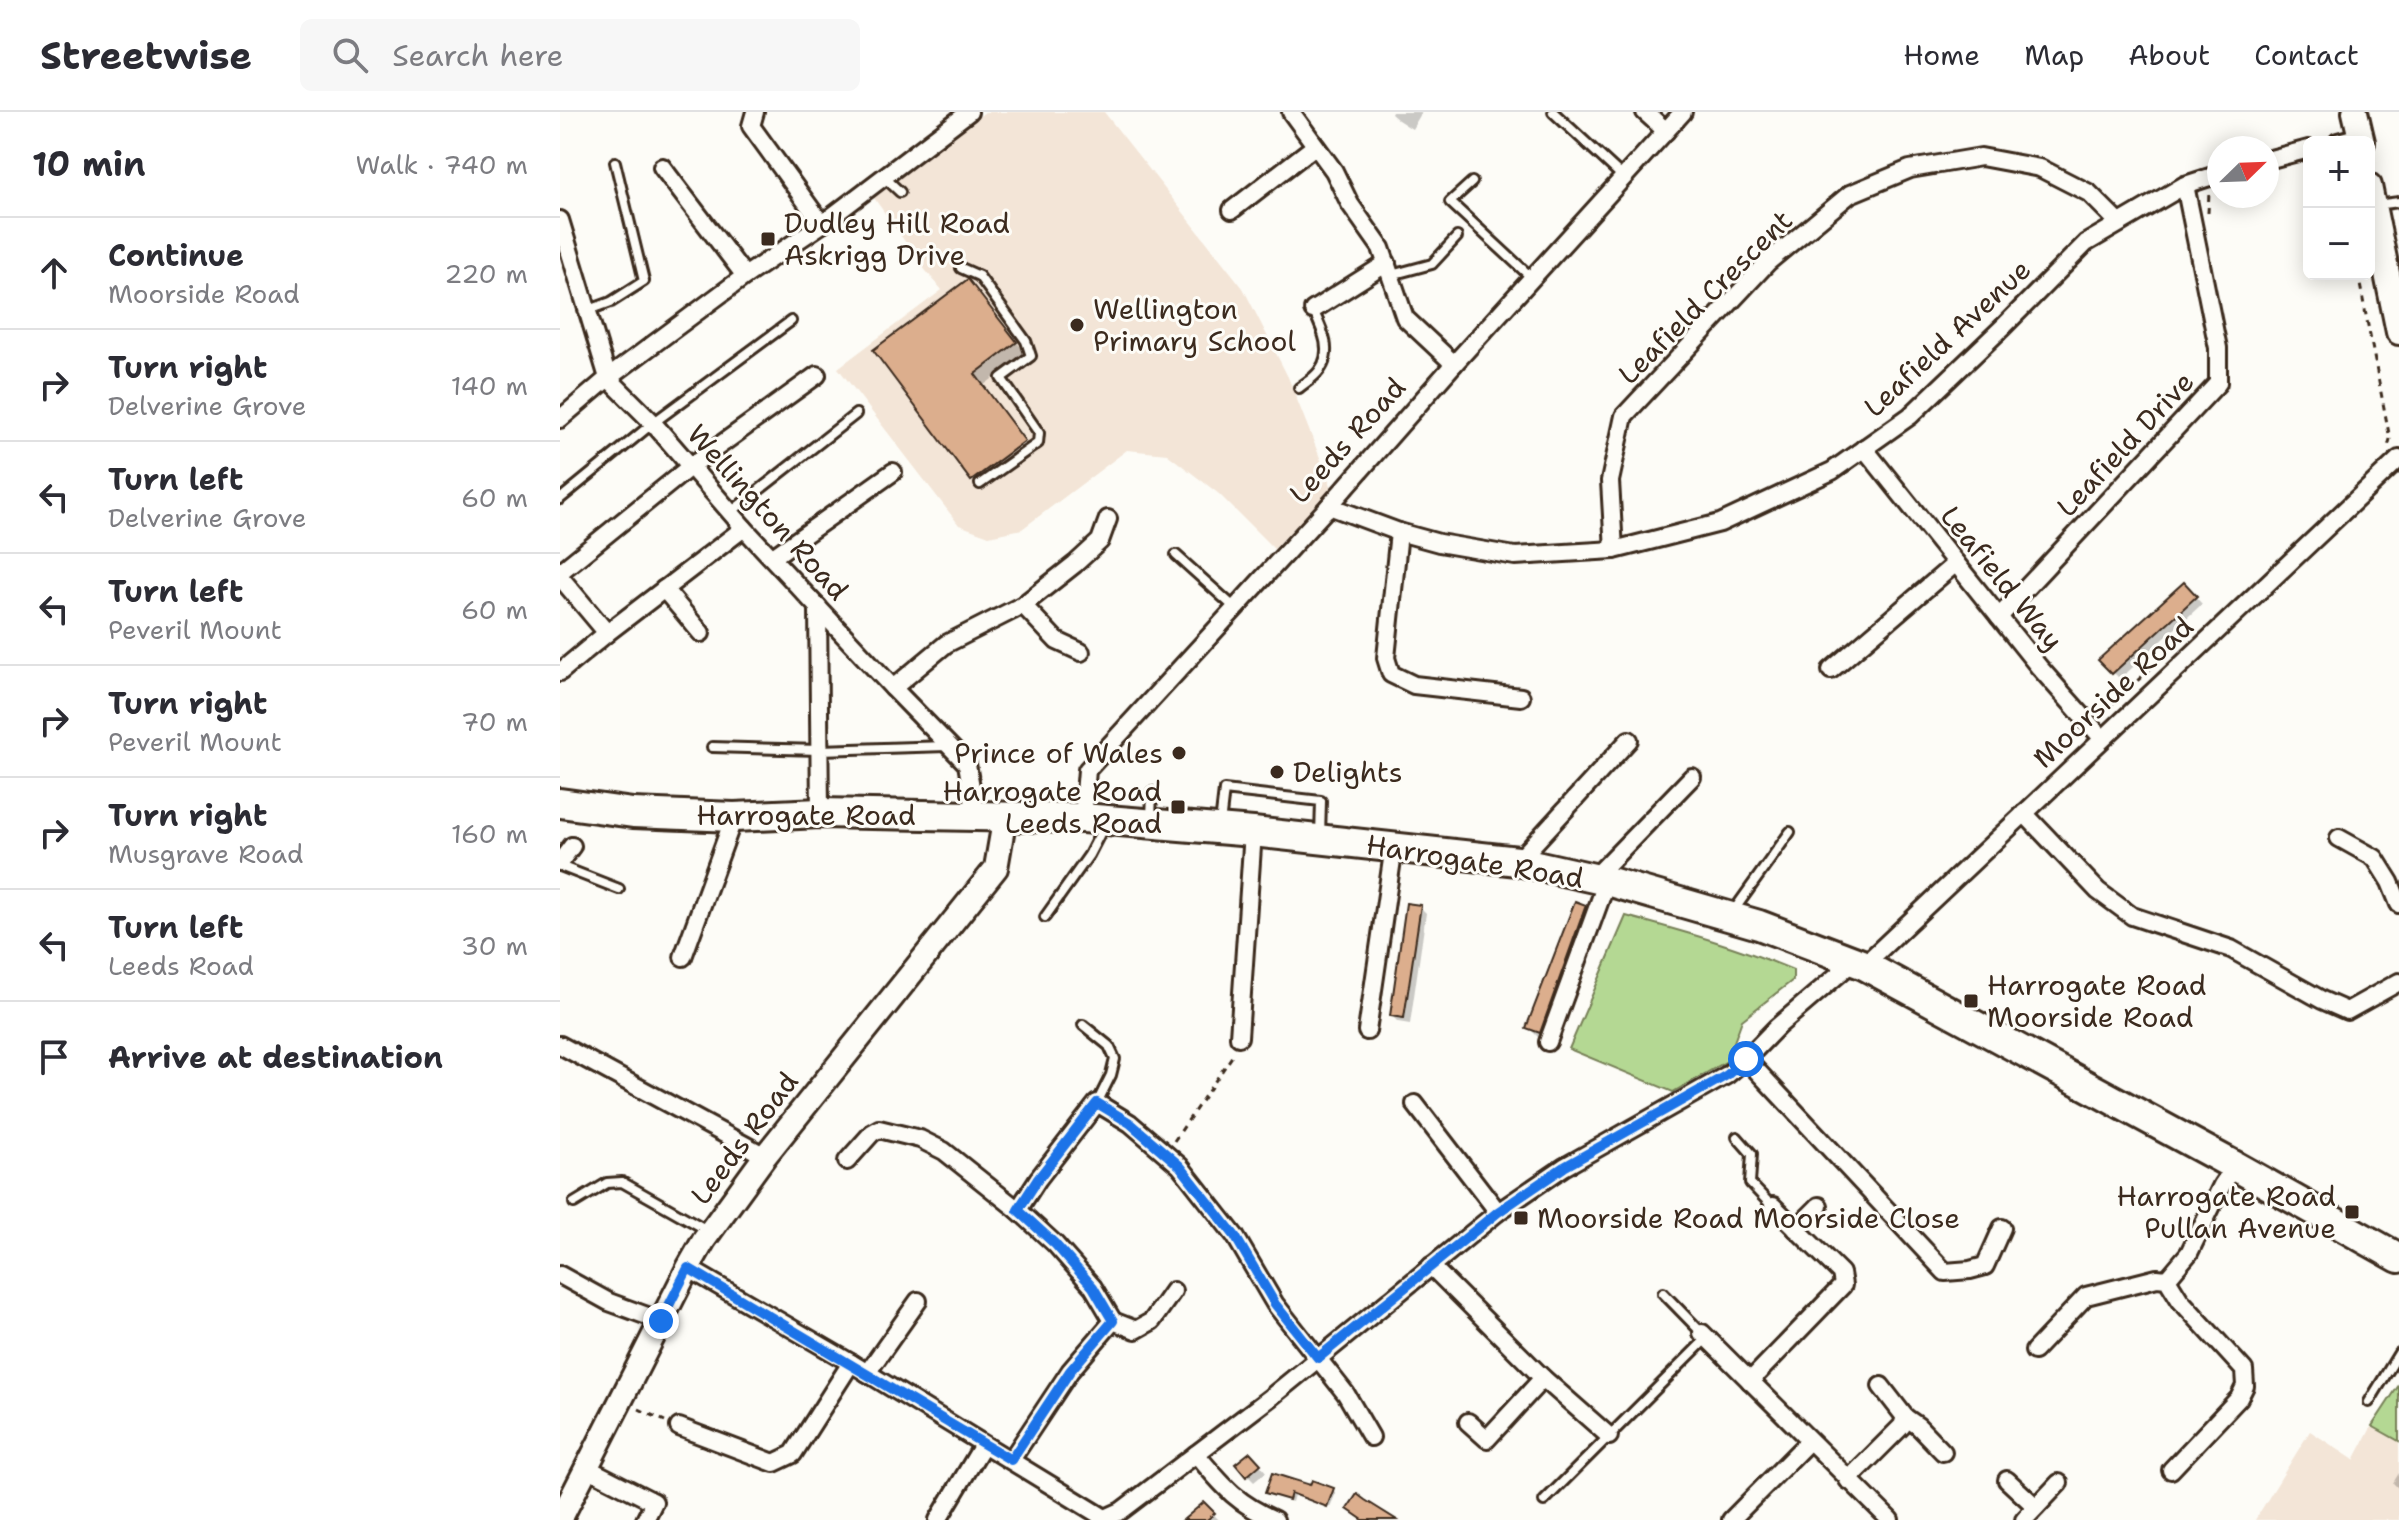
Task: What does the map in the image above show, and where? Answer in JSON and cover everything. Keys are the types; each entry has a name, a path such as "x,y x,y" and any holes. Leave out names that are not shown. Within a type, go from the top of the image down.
{"highway":[{"name":"Harrogate Road","path":"560,803 633,813 734,817 820,813 1005,816 1151,823 1518,861 1600,880 1759,925 1859,963 2399,1258"}],"main road":[{"path":"2354,136 2355,112"},
{"path":"2374,208 2394,277 2399,332"}],"street":[{"path":"755,112 751,126 822,224"},
{"path":"560,419 608,378 745,276 822,224 969,112"},
{"path":"1291,112 1334,171 1350,204 1381,248 1405,318 1454,364"},
{"path":"1645,112 1666,131"},
{"name":"Leeds Road","path":"1094,819 1087,770 1683,112"},
{"path":"1232,210 1315,146"},
{"path":"2279,157 2303,151"},
{"name":"Leafield Crescent","path":"1614,550 1610,481 1624,416 1768,262 1850,194 1910,169 1981,157 2040,168 2089,193 2119,223"},
{"path":"662,167 745,276"},
{"name":"Leafield Avenue","path":"1329,506 1439,543 1515,556 1614,550 1720,523 1832,471 1910,416 2086,243 2185,185 2207,178"},
{"name":"Leafield Drive","path":"1999,617 2218,383 2218,348 2185,185"},
{"name":"Wellington Road","path":"561,231 589,310 608,378 653,423 744,528 967,764 976,816"},
{"path":"1313,310 1389,269"},
{"path":"607,633 560,575 691,466 817,375"},
{"name":"Leafield Way","path":"1864,448 2039,667 2102,738"},
{"name":"Moorside Road","path":"1102,1518 1121,1511 1196,1454 1498,1212 1564,1167 1727,1075 1777,1027 1859,963 2024,813 2393,454"},
{"path":"773,557 893,472"},
{"path":"893,688 946,644 1023,605 1100,541 1108,519"},
{"path":"560,672 744,528"},
{"path":"1399,532 1386,658 1391,674 1414,685 1521,697"},
{"path":"1831,670 1956,563"},
{"path":"664,589 701,633"},
{"path":"1023,605 1057,641 1081,652"},
{"path":"818,607 820,813"},
{"path":"1518,861 1629,740"},
{"path":"1548,1042 1600,880 1692,777"},
{"path":"2024,813 2098,891 2132,916 2231,949 2347,1011 2399,982"},
{"name":"Leeds Road","path":"560,1520 688,1268 711,1231 765,1156 996,868 1005,816"},
{"path":"683,957 734,817"},
{"path":"1239,1037 1253,832"},
{"path":"2339,838 2375,858 2399,904"},
{"path":"560,864 572,846"},
{"path":"1367,1031 1394,846"},
{"path":"560,1045 765,1156"},
{"path":"1746,1059 1945,1272 1985,1266 2002,1228"},
{"path":"1018,1210 1097,1103 1130,1123 1180,1166 1235,1236 1275,1304 1346,1394 1371,1437"},
{"path":"1415,1104 1498,1212"},
{"path":"847,1161 879,1129 920,1139 944,1151 1055,1244 1093,1287 1113,1321 1136,1330 1152,1321 1173,1291"},
{"path":"2167,1279 2189,1253 2222,1185 2235,1166"},
{"path":"1750,1381 1843,1285 1841,1273 1773,1206"},
{"path":"1796,1229 1819,1206"},
{"path":"1431,1266 1543,1378 1609,1436"},
{"path":"688,1268 851,1363 1102,1518"},
{"path":"560,1275 609,1302 661,1321"},
{"path":"2034,1351 2086,1296 2157,1278 2167,1279"},
{"path":"2167,1279 2180,1300 2244,1370 2245,1386 2239,1398 2171,1470"},
{"path":"867,1373 918,1301"},
{"path":"1011,1460 1070,1371 1113,1321"},
{"path":"1705,1336 1890,1520"},
{"path":"679,1427 774,1463 793,1454 851,1363"},
{"path":"1468,1422 1487,1439 1543,1378"},
{"path":"1881,1386 1905,1417 1943,1452"},
{"path":"1848,1480 1902,1426 1905,1417"},
{"path":"1731,1520 1809,1441"},
{"path":"938,1520 983,1445"},
{"path":"1196,1454 1223,1486 1248,1508 1275,1520"},
{"path":"587,1468 654,1502 645,1520"},
{"path":"2007,1480 2030,1514 2059,1483"}],"lane":[{"path":"1553,112 1623,178"},
{"path":"589,310 611,302 644,281 615,162"},
{"path":"884,177 900,192"},
{"path":"1472,182 1450,202 1532,278"},
{"path":"2375,197 2399,202"},
{"path":"1389,269 1432,264 1457,237"},
{"path":"961,268 979,276 1026,341 1031,356 1001,378 1039,433 1038,443 980,484"},
{"path":"1299,388 1320,371 1325,359 1327,345 1313,310"},
{"path":"560,499 653,423 791,321"},
{"path":"731,512 856,414"},
{"path":"1176,555 1235,608"},
{"path":"712,747 820,750 950,746"},
{"path":"1219,829 1224,790 1321,801 1320,839"},
{"path":"1151,823 1152,792"},
{"path":"1045,917 1089,855 1094,819"},
{"path":"1730,916 1790,832"},
{"path":"560,864 619,889"},
{"path":"1083,1025 1109,1046 1115,1059 1097,1103"},
{"path":"1737,1137 1752,1154 1750,1183 1773,1206"},
{"path":"574,1203 607,1183 622,1182 711,1231"},
{"path":"1544,1501 1705,1336 1663,1293"},
{"path":"2369,1402 2399,1353"}],"path":[{"path":"2359,280 2393,454"},
{"path":"1165,1153 1234,1056 1239,1037"},
{"path":"644,1412 679,1427"}],"shaded area":[{"name":"Wellington Primary School","path":"985,112 1104,112 1243,288 1288,377 1332,488 1274,549 1219,494 1167,454 1127,450 1022,529 989,536 959,525 838,368 942,290 874,198"},
{"path":"2372,1426 2399,1441 2399,1520 2255,1520 2310,1431 2354,1460"}],"green space":[{"path":"1626,916 1731,947 1793,970 1793,980 1742,1020 1727,1061 1673,1092 1569,1049"},
{"path":"2399,1385 2399,1441 2372,1426"}],"building":[{"path":"968,279 1017,342 975,374 1025,441 971,481 873,350"},
{"path":"2184,582 2197,596 2112,674 2098,660"},
{"path":"1575,901 1586,905 1540,1033 1526,1028"},
{"path":"1406,903 1421,905 1404,1018 1390,1016"},
{"path":"1250,1452 1261,1464 1246,1477 1235,1464"},
{"path":"1272,1473 1310,1485 1312,1480 1334,1488 1327,1507 1291,1493 1289,1500 1265,1493"},
{"path":"1357,1494 1397,1520 1363,1520 1347,1509"},
{"path":"1204,1502 1215,1513 1207,1520 1183,1520"}],"place":[{"name":"Dudley Hill Road Askrigg Drive","path":"768,239"},
{"name":"Wellington Primary School","path":"1077,325"},
{"name":"Prince of Wales","path":"1179,753"},
{"name":"Delights","path":"1277,772"},
{"name":"Harrogate Road Leeds Road","path":"1178,807"},
{"name":"Harrogate Road Moorside Road","path":"1971,1001"},
{"name":"Harrogate Road Pullan Avenue","path":"2352,1212"},
{"name":"Moorside Road Moorside Close","path":"1521,1218"}],"route":[{"path":"661,1321 688,1268 1011,1460 1070,1371 1113,1321 1093,1287 1055,1244 1018,1210 1097,1103 1130,1123 1180,1166 1235,1236 1275,1304 1318,1358 1498,1212 1564,1167 1727,1075 1746,1059"}]}
